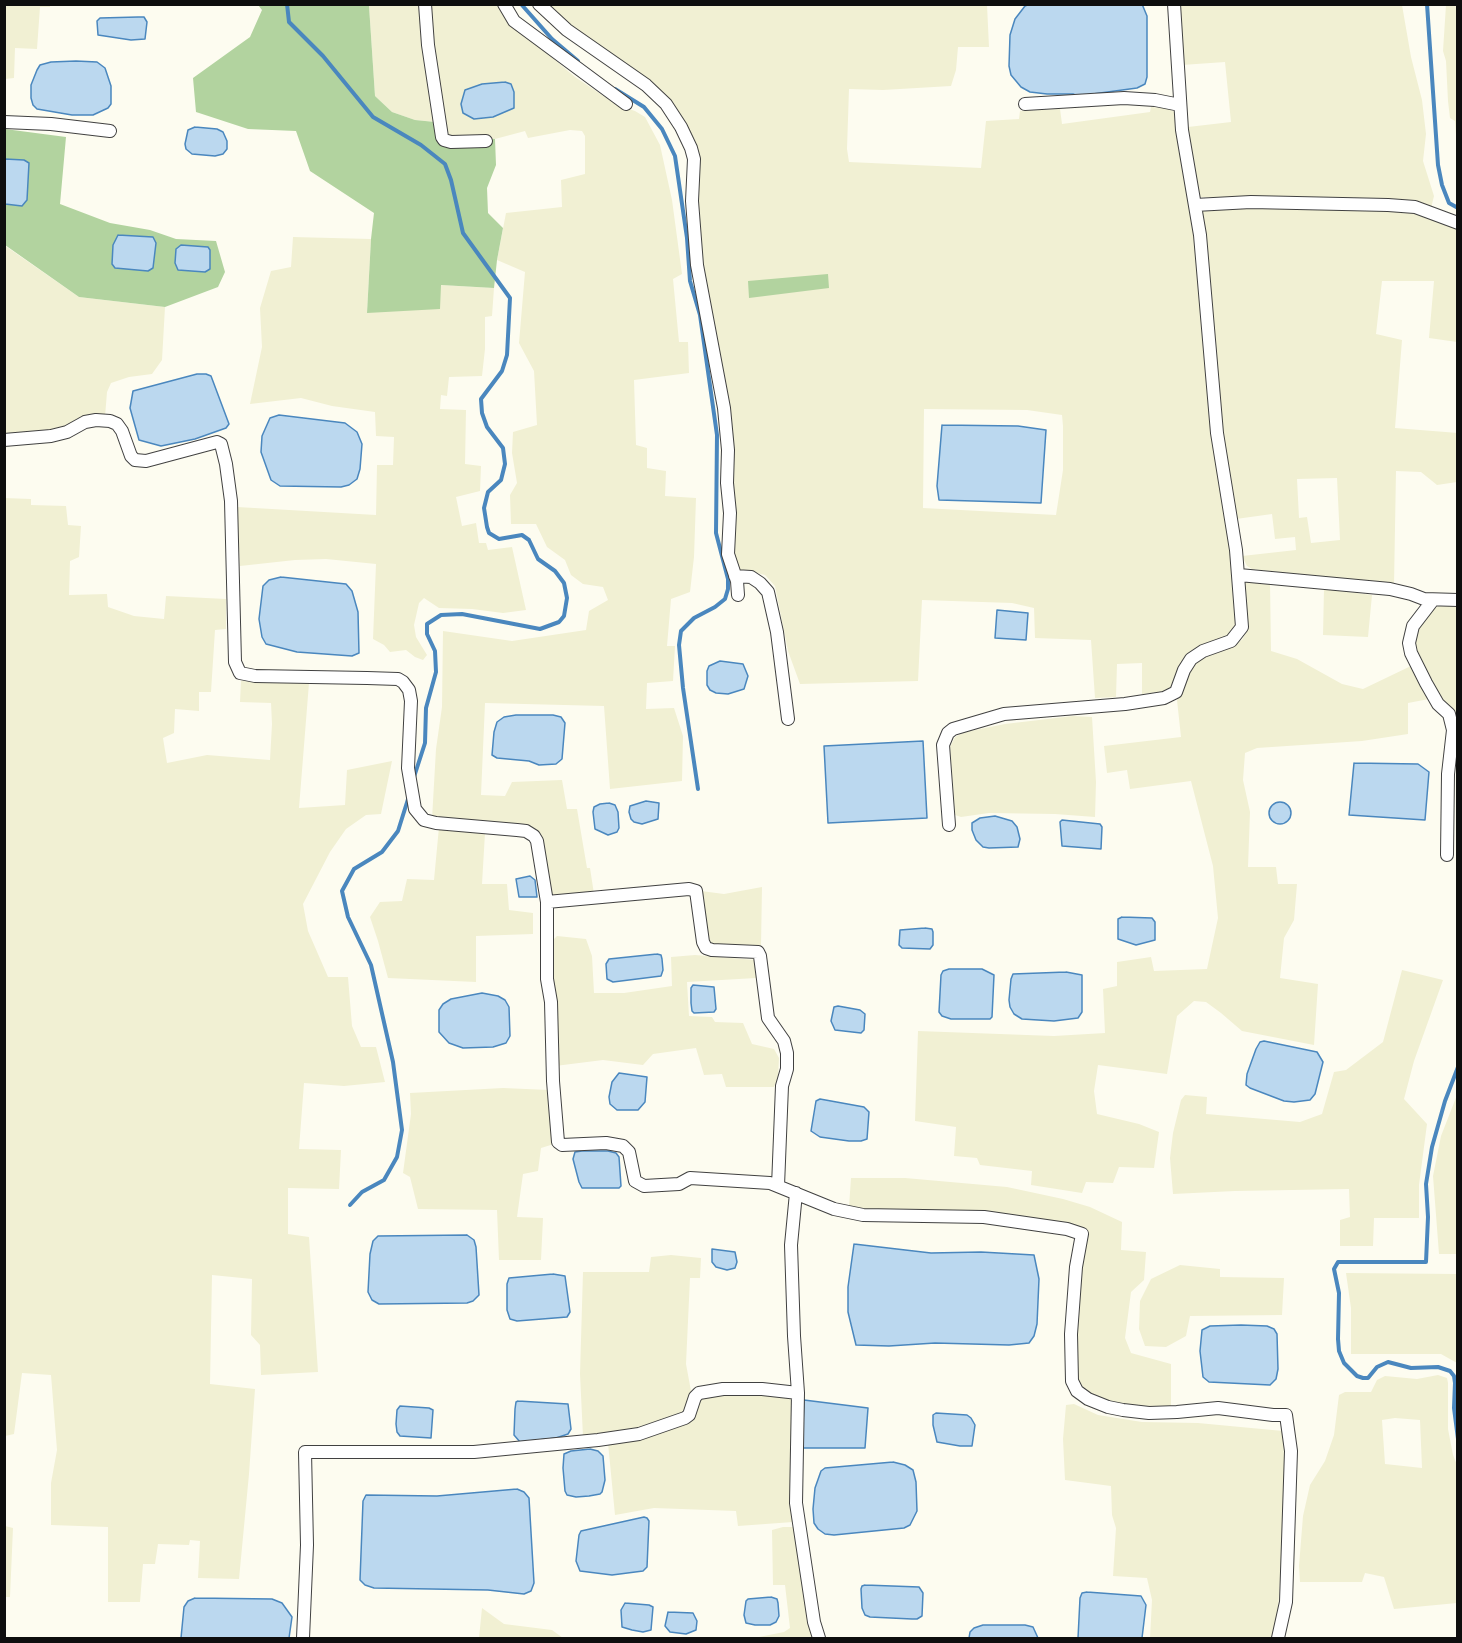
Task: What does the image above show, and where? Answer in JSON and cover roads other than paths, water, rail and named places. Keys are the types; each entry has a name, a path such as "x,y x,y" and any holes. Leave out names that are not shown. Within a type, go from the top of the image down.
{"street":[{"path":"425,4 428,45 442,137 452,142 486,141"},
{"path":"504,4 514,21 626,104"},
{"path":"539,4 567,30 646,85 666,104 691,148 694,159 692,201 697,265 724,408 730,513 728,554 738,595"},
{"path":"950,825 943,745 948,733 968,723 1004,714 1125,704 1172,695 1176,692 1184,670 1191,659 1203,651 1231,641 1242,627 1239,575 1221,465 1200,235 1180,105 1174,4"},
{"path":"1025,104 1124,98 1155,100 1180,105"},
{"path":"4,122 51,124 110,131"},
{"path":"1195,206 1251,202 1388,205 1415,207 1458,223"},
{"path":"4,440 51,436 67,432 85,422 96,420 117,424 135,460 146,461 217,442 221,444 231,501 235,662 240,673 255,676 398,679 410,690 408,768 415,809 424,820 518,830 530,833 537,840 547,902 547,979 551,1002 553,1081 558,1142 562,1144 606,1143 623,1146 628,1152 635,1181 644,1186 679,1184 690,1178 771,1183 834,1209 863,1215 984,1217 1067,1229 1082,1234 1071,1334 1072,1381 1077,1391 1088,1399 1108,1407 1149,1413 1218,1407 1286,1415 1291,1451 1286,1602 1278,1638"},
{"path":"1239,575 1390,589 1424,599 1458,600"},
{"path":"735,576 751,577 768,592 777,632 788,719"},
{"path":"1433,600 1413,626 1409,643 1411,653 1426,683 1438,704 1449,714 1453,730 1448,774 1447,855"},
{"path":"547,902 689,889 696,891 703,942 706,948 758,952 768,1017 784,1041 787,1053 787,1069 782,1086 778,1186"},
{"path":"796,1193 791,1245 798,1393 796,1503 814,1622 819,1638"},
{"path":"303,1638 307,1545 305,1452 474,1452 598,1440 639,1434 686,1418 699,1393 742,1389 798,1393"}],"water":[{"path":"1030,4 1142,4 1147,16 1145,84 1137,88 1078,96 1030,92 1021,87 1011,75 1009,66 1010,35 1015,19 1025,6"},
{"path":"144,17 147,22 145,39 131,40 98,35 97,21 100,18"},
{"path":"76,61 97,62 105,68 111,86 111,104 108,108 93,115 72,115 37,109 31,98 31,85 40,65"},
{"path":"505,82 511,84 514,92 514,108 493,117 474,119 463,113 461,104 465,90 482,84"},
{"path":"195,127 217,129 223,132 227,141 227,149 223,154 215,156 192,154 186,149 188,130"},
{"path":"5,159 24,160 29,163 27,200 22,206 5,204"},
{"path":"118,235 153,237 156,243 153,268 148,271 115,268 112,264 113,245"},
{"path":"181,245 208,247 210,269 205,272 178,270 175,263 176,249"},
{"path":"197,374 211,376 229,424 226,428 195,439 161,446 139,440 130,408 133,391"},
{"path":"279,415 345,423 357,432 362,444 357,479 341,487 280,486 271,480 261,452 262,436 270,418"},
{"path":"942,425 1018,426 1046,430 1041,503 939,500 937,486"},
{"path":"281,577 346,584 352,591 358,612 359,653 352,656 297,652 266,644 262,637 259,619 263,586 269,580"},
{"path":"997,610 1028,613 1026,640 995,638"},
{"path":"720,661 743,664 748,676 744,689 728,694 710,690 707,685 707,671 709,666"},
{"path":"516,715 561,717 565,723 562,759 556,764 539,765 529,761 497,758 492,755 497,722 504,717"},
{"path":"923,741 927,818 828,823 824,746"},
{"path":"1354,763 1418,764 1429,772 1425,820 1349,815"},
{"path":"646,801 659,803 658,819 642,824 634,822 629,812 630,806"},
{"path":"1280,802 1288,805 1291,813 1288,821 1280,824 1272,821 1269,813 1272,805"},
{"path":"609,803 615,805 618,812 619,828 617,832 608,835 595,829 593,812 594,807"},
{"path":"995,816 1012,821 1017,827 1020,839 1018,847 983,847 976,840 972,823 980,818"},
{"path":"1062,820 1100,824 1102,827 1101,849 1062,846 1060,822"},
{"path":"530,876 535,880 537,897 519,897 516,879"},
{"path":"1122,917 1152,918 1155,922 1155,940 1136,945 1118,939 1118,919"},
{"path":"932,929 933,932 933,945 930,949 902,948 899,945 900,930"},
{"path":"661,955 662,959 661,976 613,982 607,979 606,964 609,959"},
{"path":"982,969 994,975 992,1017 990,1019 951,1019 942,1016 939,1012 941,975 943,971"},
{"path":"1066,972 1082,975 1082,1012 1078,1018 1054,1021 1022,1019 1014,1014 1009,1000 1013,974"},
{"path":"693,985 714,987 716,1009 714,1012 694,1013 692,1011 691,988"},
{"path":"482,993 498,996 505,1000 509,1007 510,1036 506,1043 493,1047 463,1048 449,1043 439,1032 439,1010 451,999"},
{"path":"834,1007 860,1010 865,1014 864,1030 861,1033 835,1030 831,1021"},
{"path":"1260,1042 1317,1052 1323,1062 1315,1094 1310,1100 1284,1101 1246,1085 1247,1074 1256,1049"},
{"path":"619,1073 647,1077 645,1102 638,1110 617,1110 610,1104 612,1082"},
{"path":"820,1099 864,1107 869,1112 867,1139 849,1141 820,1137 811,1131 816,1101"},
{"path":"575,1152 616,1153 619,1157 621,1186 619,1188 582,1188 573,1159"},
{"path":"467,1235 474,1240 476,1247 479,1295 473,1301 467,1303 379,1304 372,1300 368,1292 370,1254 373,1241 378,1236"},
{"path":"854,1244 931,1253 981,1252 1034,1255 1039,1279 1037,1324 1034,1336 1029,1343 1009,1345 935,1343 889,1346 856,1345 848,1312 848,1287"},
{"path":"712,1249 735,1252 737,1262 735,1268 727,1270 716,1267 712,1262"},
{"path":"553,1274 565,1276 570,1312 567,1317 517,1321 510,1319 507,1310 509,1278"},
{"path":"1210,1326 1267,1326 1274,1329 1277,1334 1278,1369 1276,1379 1270,1385 1209,1382 1203,1377 1200,1351 1202,1330"},
{"path":"804,1400 868,1408 865,1448 802,1448"},
{"path":"518,1401 568,1404 571,1429 568,1434 556,1438 520,1442 514,1435 515,1409"},
{"path":"400,1406 433,1410 431,1438 400,1436 396,1424 397,1410"},
{"path":"936,1413 967,1415 971,1418 975,1425 972,1446 937,1442 933,1425 933,1415"},
{"path":"590,1449 598,1451 603,1456 605,1480 602,1492 589,1496 567,1495 563,1468 564,1454"},
{"path":"893,1462 913,1470 916,1482 917,1511 910,1525 904,1528 834,1535 825,1534 818,1529 814,1523 813,1509 815,1488 821,1471 825,1468"},
{"path":"517,1489 529,1498 534,1583 531,1591 524,1594 488,1590 374,1588 365,1585 360,1580 363,1501 366,1495 437,1496"},
{"path":"644,1517 649,1521 647,1567 643,1571 612,1575 580,1571 576,1561 581,1531"},
{"path":"865,1585 919,1587 923,1593 922,1616 912,1619 865,1615 862,1608 861,1589"},
{"path":"1082,1593 1141,1596 1146,1605 1142,1638 1078,1638 1080,1598"},
{"path":"771,1597 777,1599 778,1603 779,1616 776,1622 770,1625 746,1623 744,1615 746,1601"},
{"path":"195,1598 272,1599 282,1603 292,1617 289,1638 181,1638 184,1607 188,1601"},
{"path":"625,1603 653,1607 651,1630 643,1632 622,1627 621,1610"},
{"path":"668,1612 693,1613 697,1621 696,1630 686,1634 670,1632 665,1626"},
{"path":"983,1625 1025,1625 1033,1627 1038,1638 969,1638 974,1628"}],"waterway":[{"path":"287,4 289,22 323,56 373,117 421,145 445,164 463,233 510,298 507,355 502,371 481,399 482,413 487,427 503,448 505,464 501,480 488,492 484,508 487,527 489,533 499,539 522,535 529,540 538,559 555,571 564,583 567,598 564,616 559,622 540,629 462,614 441,615 427,624 427,634 435,651 436,672 426,708 425,743 414,777"},
{"path":"521,4 552,39 578,61"},
{"path":"1427,4 1438,165 1449,203 1458,208"},
{"path":"615,89 644,107 662,129 675,156 687,238 690,281 700,315 717,435 716,533 728,579 728,589 725,599 694,618 681,631 679,645 698,789"},
{"path":"350,1205 362,1192 384,1180 397,1157 402,1130 393,1062 371,965 348,917 342,891 354,869 382,852 398,831 409,796"},
{"path":"1458,1067 1445,1101 1432,1147 1426,1184 1428,1217 1426,1262 1338,1262 1334,1269 1339,1293 1339,1351 1344,1363 1357,1376 1363,1378 1368,1378 1377,1367 1388,1362 1411,1368 1438,1367 1450,1371 1455,1383 1454,1408 1458,1439"}]}
